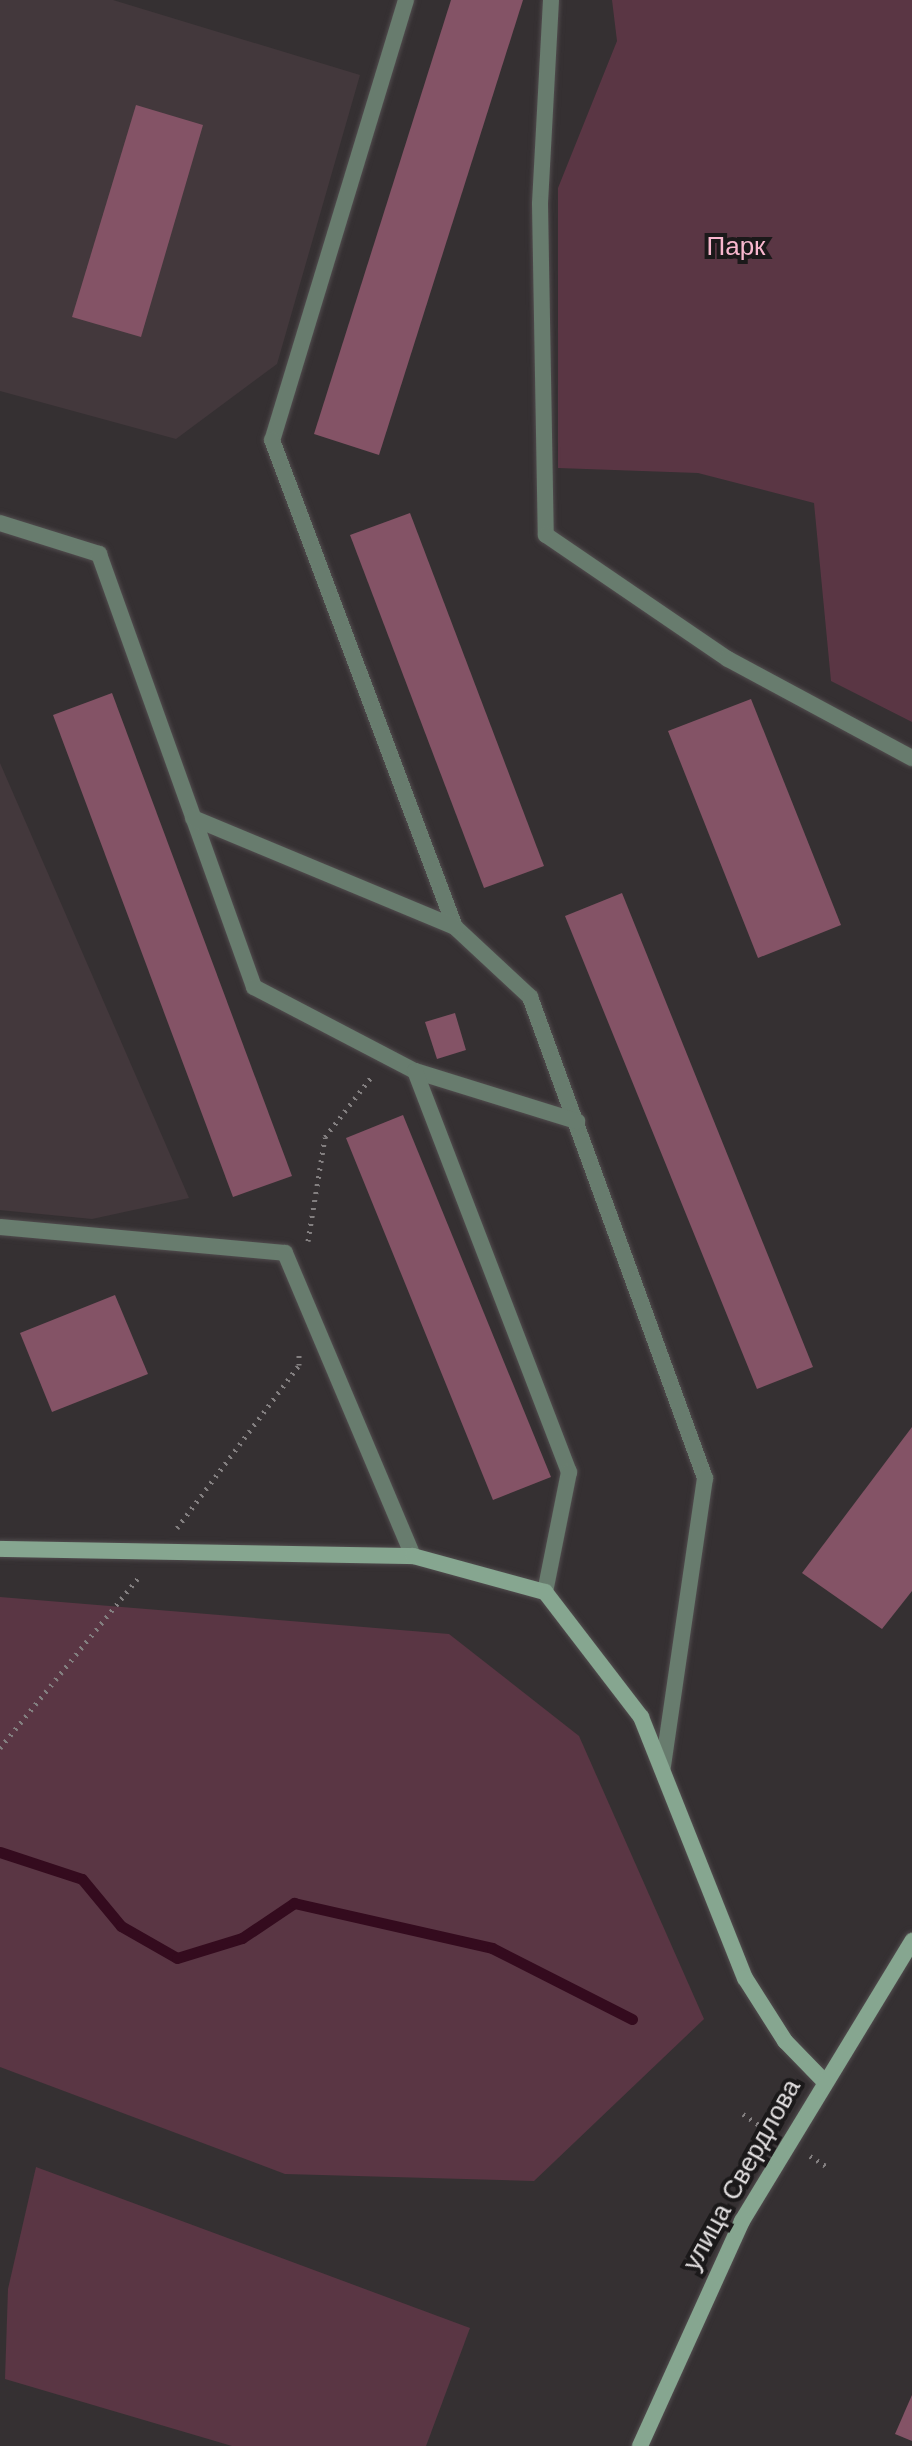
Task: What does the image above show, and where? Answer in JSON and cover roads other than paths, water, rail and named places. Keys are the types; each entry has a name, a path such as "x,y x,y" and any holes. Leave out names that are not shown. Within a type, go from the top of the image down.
{"street":[{"path":"0,1549 413,1556 545,1592 641,1717 745,1978 785,2041 822,2079"},
{"name":"улица Свердлова","path":"640,2446 729,2247 822,2079 912,1941"}],"lane":[{"path":"406,0 272,440 455,927"},
{"path":"551,0 540,204 546,535 728,659 912,758"},
{"path":"0,523 99,554 254,987 415,1071 577,1121"},
{"path":"193,818 455,927 530,997 705,1478 663,1767"},
{"path":"415,1071 569,1472 545,1592"},
{"path":"0,1227 285,1253 413,1556"}],"waterway":[{"path":"0,1852 82,1879 121,1926 177,1958 242,1938 294,1903 492,1948 632,2019"}],"park label":[{"name":"Парк","path":"736,247"}]}
